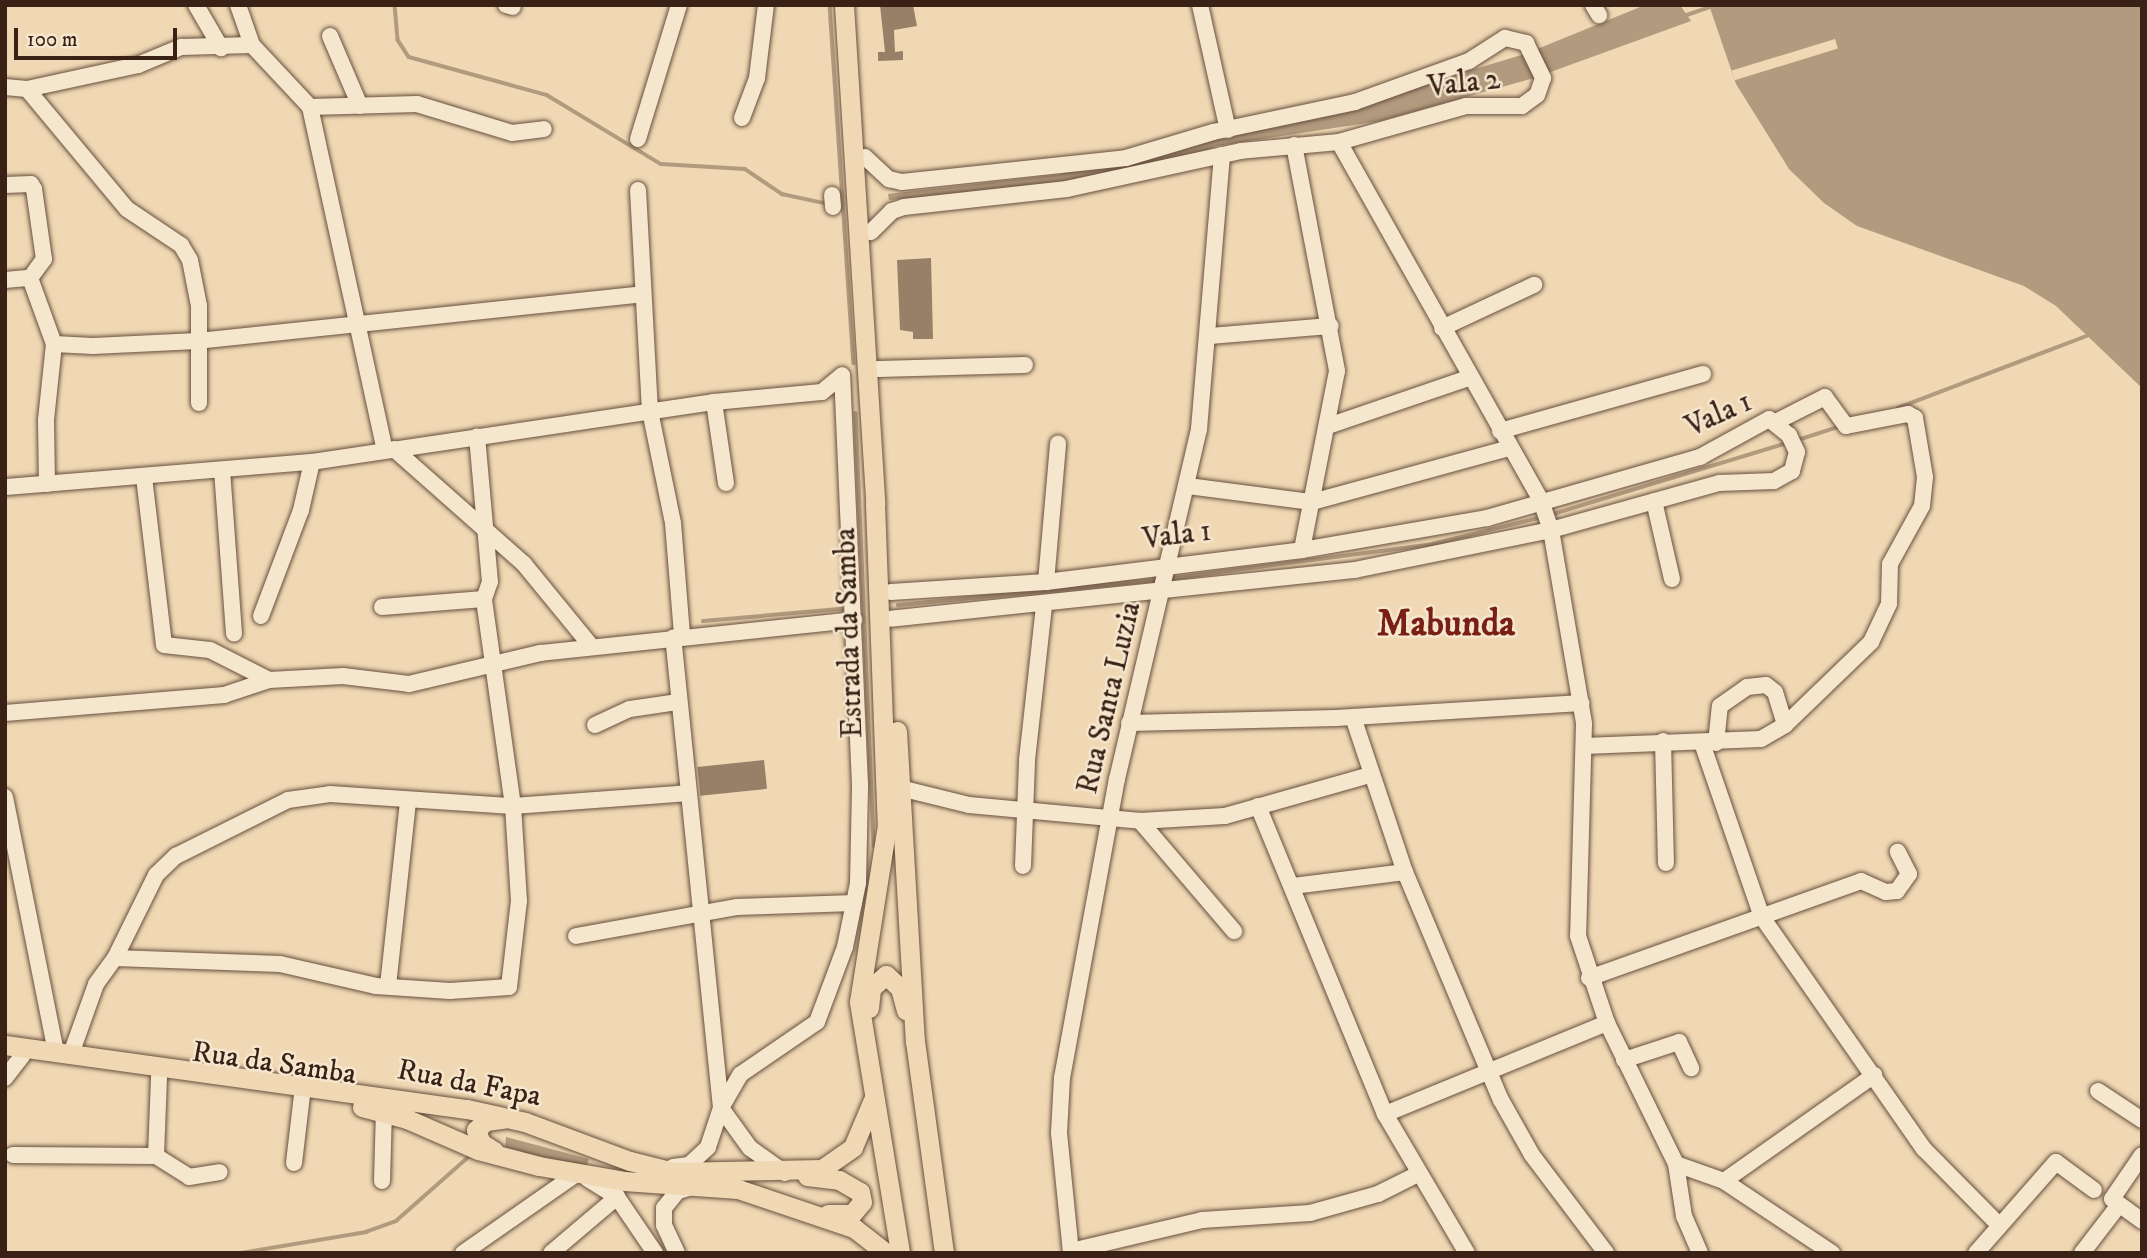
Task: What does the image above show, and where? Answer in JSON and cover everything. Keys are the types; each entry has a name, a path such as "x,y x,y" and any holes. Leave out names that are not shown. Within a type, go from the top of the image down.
{"main road":[{"name":"Estrada da Samba","path":"844,5 875,504 886,813 884,861 860,980 865,1046 900,1253"},
{"name":"Estrada da Samba","path":"855,5 871,232 915,1041 944,1253"},
{"path":"865,1046 871,988 886,975 900,988 915,1041"},
{"name":"Rua da Fapa","path":"5,1045 453,1106 525,1122 651,1166 698,1173 785,1173 822,1168 846,1155 864,1128 873,1095"},
{"name":"Rua da Samba","path":"14,1056 302,1095 384,1111 464,1145 569,1173 704,1186 792,1205 854,1228 886,1253"},
{"path":"517,1160 486,1148 476,1130 493,1119 525,1122"},
{"path":"785,1173 849,1184 862,1202 846,1216 792,1205"}],"street":[{"path":"196,5 221,48"},
{"path":"238,5 252,45 310,107 328,168 355,323 390,450 486,528 554,597 592,647"},
{"path":"638,139 679,5"},
{"path":"742,118 757,78 765,5"},
{"path":"1200,5 1228,130"},
{"path":"330,36 360,106"},
{"name":"Vala 2","path":"865,157 889,179 902,182 994,176 1126,159 1228,130 1308,115 1429,77 1505,38 1526,43 1537,59 1541,87 1522,106 1466,106 1339,142 1222,155 1067,189 904,207 892,211 871,232"},
{"path":"13,84 138,65 181,47 221,48 252,45"},
{"path":"13,84 105,176 127,209 181,245 196,275 199,403"},
{"path":"310,107 431,107 512,133 544,129"},
{"path":"1339,142 1546,516 1582,703 1584,746 1576,903 1589,978 1624,1060 1676,1164 1684,1216 1700,1253"},
{"path":"1294,145 1331,326 1337,371 1303,550"},
{"name":"Rua Santa Luzia","path":"1071,1252 1059,1133 1062,1078 1129,723 1188,486 1209,336 1222,155"},
{"path":"5,185 30,184 34,189 44,259 30,278 5,280"},
{"path":"638,190 650,411 675,534 678,702 721,1108 714,1135 699,1157 676,1168 651,1166"},
{"path":"30,278 54,344 46,420 47,484"},
{"path":"1442,328 1534,285"},
{"path":"54,344 197,341 642,294"},
{"path":"1209,336 1331,326"},
{"path":"878,369 1025,365"},
{"path":"1500,431 1703,374"},
{"name":"Estrada da Samba","path":"721,1108 741,1074 817,1023 854,903 860,823 842,375 822,392"},
{"path":"1328,426 1468,378"},
{"path":"5,486 144,477 312,461 714,402 822,392 844,413"},
{"path":"1584,746 1760,739 1785,725 1871,642 1889,604 1890,564 1922,506 1925,477 1913,415 1849,427 1825,397 1776,422"},
{"path":"714,402 726,483"},
{"name":"Vala 1","path":"891,592 1166,575 1355,570 1546,516 1700,457 1761,422 1776,422 1789,435 1797,452 1792,471 1774,481 1719,483 1654,501 1546,516 1487,518 1166,575 1044,605 892,619"},
{"path":"116,958 280,964 388,986 450,991 509,987 520,912 513,806 484,599 491,582 477,438"},
{"path":"1046,582 1058,444"},
{"path":"1188,486 1312,502 1510,448"},
{"path":"261,616 301,510 312,461"},
{"path":"222,470 234,634"},
{"path":"144,477 164,645 210,650 269,680"},
{"path":"1654,501 1672,579"},
{"path":"382,607 484,599"},
{"path":"1023,866 1025,812 1044,605"},
{"path":"5,713 224,695 269,680 343,676 409,684 493,661 853,611"},
{"path":"1785,725 1775,692 1766,685 1747,687 1720,706 1709,743 1762,917 1940,1169 1999,1224"},
{"path":"595,725 630,709 678,702"},
{"path":"1129,723 1353,717 1582,703"},
{"path":"1353,717 1370,775 1405,872 1516,1132 1606,1253"},
{"path":"1663,741 1666,863"},
{"path":"900,788 1025,812 1140,821 1225,816 1370,775"},
{"path":"63,1053 96,984 116,958 138,905 164,865 239,822 311,794 513,806 688,793"},
{"path":"5,797 63,1053"},
{"path":"388,986 408,801"},
{"path":"1258,806 1385,1114 1467,1253"},
{"path":"1140,821 1234,931"},
{"path":"1589,978 1861,881 1886,892 1897,891 1909,874 1898,852"},
{"path":"1293,886 1405,872"},
{"path":"576,936 699,912 790,902 854,903"},
{"path":"1385,1114 1488,1069 1607,1023"},
{"path":"1624,1060 1679,1042 1691,1068"},
{"path":"5,1078 14,1056"},
{"path":"1724,1181 1874,1075"},
{"path":"156,1156 159,1077"},
{"path":"2098,1091 2142,1120"},
{"path":"294,1163 302,1095"},
{"path":"721,1108 750,1148 785,1173"},
{"path":"382,1181 384,1111"},
{"path":"2142,1154 2113,1195 2119,1205 2142,1221"},
{"path":"13,1155 156,1156 189,1177 220,1172"},
{"path":"1976,1253 2056,1162 2094,1189"},
{"path":"1676,1164 1724,1181 1832,1253"},
{"path":"463,1253 569,1173 617,1197 655,1253"},
{"path":"1071,1252 1202,1220 1310,1213 1378,1194 1418,1174"},
{"path":"677,1253 664,1225 666,1201 684,1188 704,1186"},
{"path":"551,1253 617,1197"},
{"path":"2082,1253 2119,1205"}],"shaded area":[{"path":"1645,5 1680,5 1691,21 1534,78 1380,121 1216,146 1195,155 1057,185 889,200 888,194 1056,175 1374,99 1525,54"},
{"path":"1709,5 2142,5 2142,388 2056,306 2024,286 1857,226 1824,203 1789,169 1736,84"},
{"path":"506,1137 589,1159 586,1169 505,1150"}],"pier":[{"path":"1835,39 1838,49 1735,80 1732,71"}],"building":[{"path":"880,5 913,5 917,26 894,30 895,52 903,51 903,60 878,61 878,52 885,52"},
{"path":"931,258 933,339 913,339 913,332 900,330 897,260"},
{"path":"764,760 767,789 700,796 697,767"}],"waterway":[{"path":"395,5 398,40 409,57 547,95 661,164 745,169 782,194 824,203"},
{"path":"830,5 854,363"},
{"path":"1684,16 1710,7"},
{"path":"1898,408 2087,336"},
{"path":"856,413 874,846"},
{"path":"1798,440 1841,426"},
{"path":"1550,515 1787,443"},
{"path":"1168,579 1428,545 1543,517"},
{"path":"898,605 1160,580"},
{"path":"703,621 841,609"},
{"path":"241,1253 366,1232 396,1221 472,1154"}],"district":[{"name":"Mabunda","path":"1446,625"}]}
